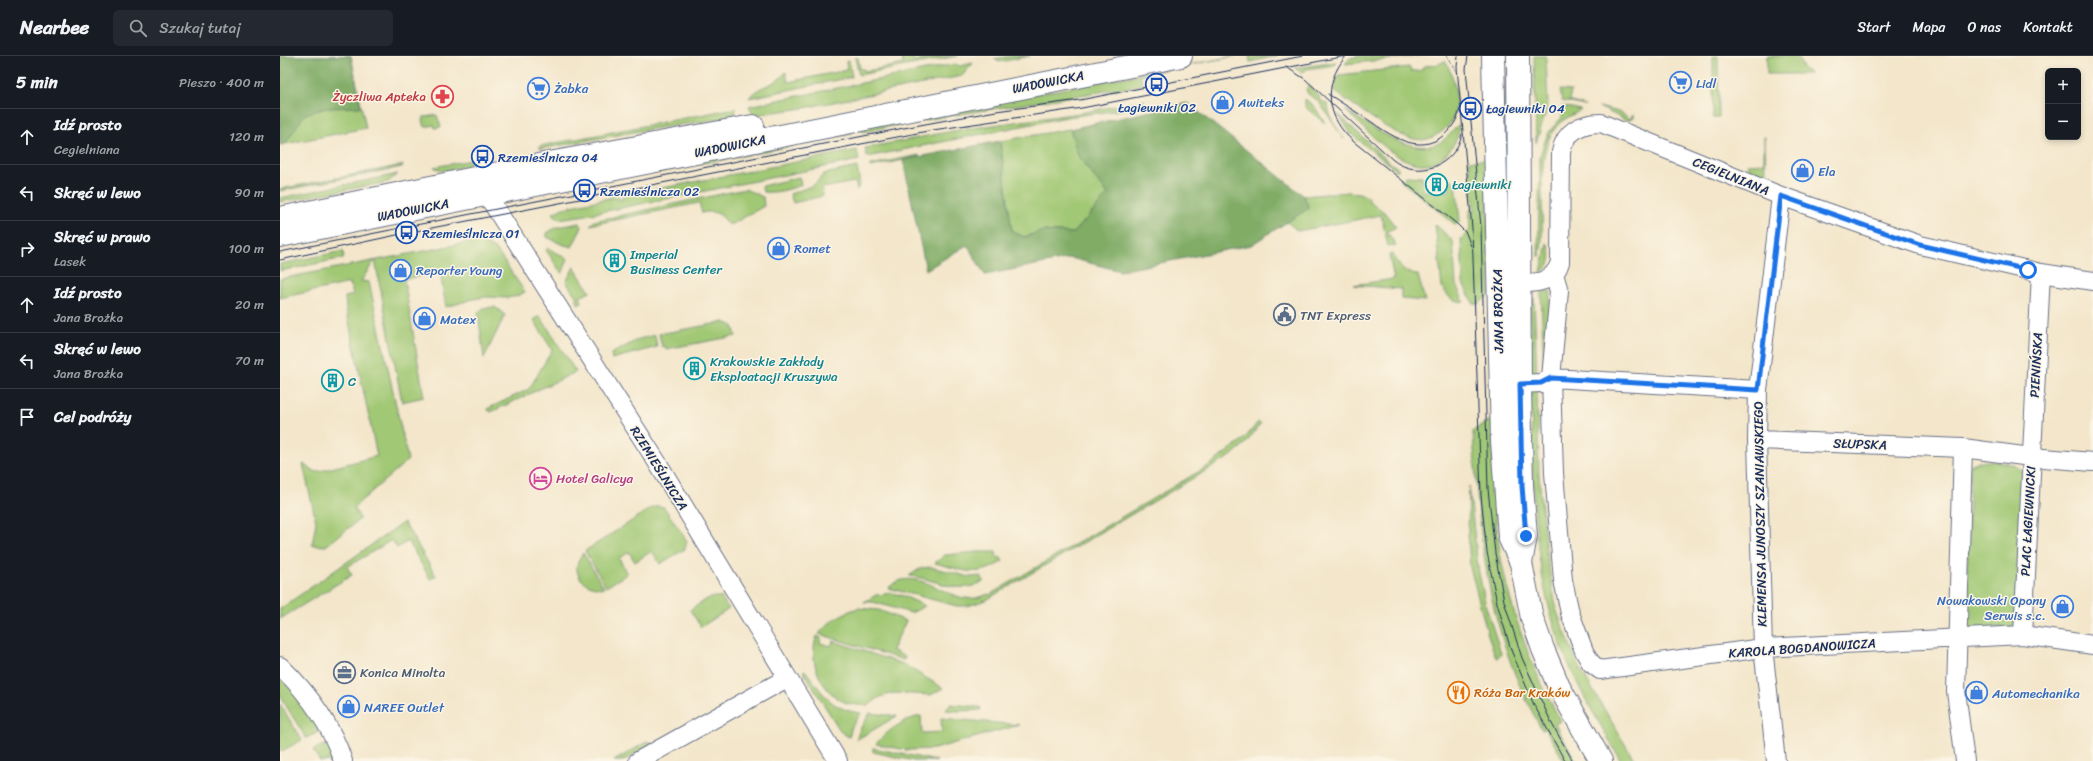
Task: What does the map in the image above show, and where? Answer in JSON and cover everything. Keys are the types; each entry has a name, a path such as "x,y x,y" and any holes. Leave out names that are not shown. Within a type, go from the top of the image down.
{"main road":[{"name":"WADOWICKA","path":"280,236 482,187 748,128 1103,56"},
{"name":"WADOWICKA","path":"280,218 482,187 1181,56"},
{"name":"JANA BROŻKA","path":"1493,56 1505,496 1509,537 1521,563 1532,618 1543,649 1559,687 1601,761"},
{"name":"JANA BROŻKA","path":"1518,56 1520,384 1522,486 1526,536 1521,563"}],"street":[{"name":"CEGIELNIANA","path":"1554,274 1560,262 1560,152 1563,142 1569,134 1588,123 1600,123 1781,196 1920,245 2041,273 2093,281"},
{"name":"RZEMIEŚLNICZA","path":"482,187 656,462 838,761"},
{"name":"KLEMENSA JUNOSZY SZANIAWSKIEGO","path":"1776,761 1763,648 1757,440 1758,390 1781,196"},
{"name":"PIENIŃSKA","path":"2031,457 2041,273"},
{"path":"1498,283 1542,282 1554,274 1559,291 1551,378"},
{"path":"1520,384 1541,383 1551,378 1758,390"},
{"name":"KAROLA BOGDANOWICZA","path":"1551,378 1554,473 1563,580 1570,613 1584,651 1591,662 1600,670 1763,648 1957,640"},
{"name":"SŁUPSKA","path":"1757,440 1963,448"},
{"path":"1963,448 1956,691 1965,761"},
{"name":"PLAC ŁAGIEWNICKI","path":"1963,448 2031,457 2023,635"},
{"path":"2031,457 2093,462"},
{"path":"1957,640 2023,635 2093,645"},
{"path":"280,666 304,691 326,722 336,740 344,761"},
{"path":"638,761 787,678"}],"green space":[{"path":"280,56 351,56 366,128 280,145"},
{"path":"280,56 351,56 361,107 327,108 305,114 285,144 280,145"},
{"path":"902,56 912,56 914,61 940,56 957,56 859,75 855,58 858,58 860,68 867,71 903,64"},
{"path":"1010,56 1030,56 999,62 994,59"},
{"path":"1235,56 1140,75 1142,85 967,113 862,132 863,127"},
{"path":"1249,56 1277,56 1250,62"},
{"path":"1360,56 1418,56 1345,64 1350,58"},
{"path":"1534,56 1546,56 1548,106 1536,143"},
{"path":"1713,56 1718,56 1719,118 1713,118"},
{"path":"1767,56 1798,56 1803,68 1810,74 1767,74"},
{"path":"849,60 852,77 749,98 757,90 776,81 786,72 788,82 847,70 846,61"},
{"path":"1445,61 1455,86 1455,113 1452,120 1444,130 1427,139 1421,140 1406,137 1396,132 1373,119 1334,91 1336,79 1339,75 1409,67 1411,71 1420,71 1424,66 1436,65"},
{"path":"1336,62 1334,65 1307,69 1302,73 1295,68"},
{"path":"973,63 962,76 804,108 754,115 749,106 955,64 960,66"},
{"path":"1309,86 1320,97 1319,99 1327,104 1332,121 1344,139 1319,102 1308,94 1306,89"},
{"path":"1560,90 1571,91 1569,101 1585,106 1562,101"},
{"path":"1305,99 1314,106 1325,123 1305,107"},
{"path":"1145,100 1142,105 1128,109 1067,117 867,157 865,148 958,130 1080,113"},
{"path":"1187,103 1304,196 1309,208 1251,245 1120,271 1071,258 985,275 967,245 926,270 903,160 1000,141 1012,231 1024,237 1043,231 1074,233 1108,194 1079,158 1070,129"},
{"path":"1562,106 1581,110 1558,124 1549,139 1545,153 1543,170 1542,241 1540,256 1538,256 1540,156 1548,133 1562,117"},
{"path":"1599,107 1619,112 1630,119 1633,114 1633,118 1627,121"},
{"path":"736,108 735,117 651,129 540,149 540,146"},
{"path":"1345,110 1389,137 1414,146 1426,147 1437,144 1446,138 1459,124 1459,132 1454,144 1446,154 1433,162 1420,164 1406,160 1392,152 1379,142"},
{"path":"1338,114 1389,162 1399,169 1397,171 1351,134"},
{"path":"437,115 441,127 435,128 434,125 425,127 423,121 424,117"},
{"path":"848,129 852,134 654,173 653,169"},
{"path":"1070,129 1079,158 1108,194 1074,233 1043,231 1024,237 1011,231 1000,141"},
{"path":"1764,137 1766,177 1750,171 1747,164 1764,163"},
{"path":"857,150 859,160 586,215 558,219 553,213 563,208 618,196 619,200 622,200 622,196"},
{"path":"919,155 919,157 870,167 870,165"},
{"path":"1487,159 1490,294 1478,304 1473,303 1463,283 1461,239 1470,230 1470,210 1474,210 1469,161"},
{"path":"471,160 472,165 442,171 434,167"},
{"path":"403,165 402,167 280,191 280,189"},
{"path":"857,167 860,184 857,190 855,182 822,188 823,196 793,203 790,194 814,185 824,174"},
{"path":"398,174 388,182 280,202 280,198"},
{"path":"1406,176 1422,177 1423,191 1449,191 1450,179 1456,183 1460,221 1456,225 1401,181"},
{"path":"799,177 801,185 782,191 763,192 762,186"},
{"path":"745,189 763,197 764,206 732,224 728,224 723,217 717,213 702,213 699,203 590,225 594,221"},
{"path":"1348,192 1359,193 1370,198 1368,200 1384,212 1396,227 1387,232 1396,245 1388,246 1381,215 1298,231 1287,222 1309,208 1304,196"},
{"path":"580,223 582,227 572,247 561,244 547,237 547,233 557,227"},
{"path":"1435,224 1453,241 1456,285 1464,302 1456,301 1450,298 1442,287"},
{"path":"480,240 497,251 525,292 510,298 486,297 446,307 440,273 404,279 424,397 402,402 375,260"},
{"path":"1547,243 1551,255 1547,267 1541,272"},
{"path":"548,248 568,259 562,274 546,250"},
{"path":"343,251 344,258 280,271 280,264"},
{"path":"1392,254 1396,262 1402,268 1414,275 1418,275 1425,301 1401,299 1401,289 1353,285 1394,279 1389,255"},
{"path":"375,261 361,281 369,282 408,460 354,507 360,519 326,546 312,545 316,522 303,464 316,472 377,456 346,308 345,297 353,295 350,283 280,298 280,279"},
{"path":"574,267 590,292 580,297 582,302 578,304 576,296 566,282"},
{"path":"1548,291 1551,292 1544,373 1541,293"},
{"path":"1534,298 1537,377 1531,374 1530,306"},
{"path":"495,307 505,315 484,358 478,313 483,308"},
{"path":"540,316 576,372 491,412 487,409 529,389 552,350 534,320"},
{"path":"724,322 733,326 736,336 666,349 666,346 662,347 659,334"},
{"path":"655,335 657,347 612,359 611,354 639,339"},
{"path":"1537,388 1539,475 1546,552 1557,612 1578,665 1635,761 1621,761 1587,702 1569,665 1556,632 1547,599 1540,564 1536,530 1532,460 1531,390"},
{"path":"1492,419 1496,524 1501,559 1511,601 1532,662 1561,721 1555,724 1576,761 1564,761 1545,728 1542,730 1523,694 1509,658 1489,585 1479,510 1473,431"},
{"path":"1258,422 1261,423 1246,443 1231,456 986,600 968,606 957,606 888,588 902,580 913,580 924,582 965,598 976,598 989,595 1210,465 1245,438"},
{"path":"1979,461 2004,462 2020,469 2023,474 2015,625 2011,627 1966,628 1970,465"},
{"path":"1469,486 1478,568 1486,607 1501,653 1500,656 1496,658 1488,635 1470,567 1468,533"},
{"path":"657,506 664,507 687,541 685,549 660,564 652,551 635,562 629,552 619,558 627,574 606,587 585,551"},
{"path":"404,522 436,576 430,579 408,541 397,548 392,540 347,567 352,575 280,619 280,609"},
{"path":"996,552 997,558 1000,557 1003,561 994,567 977,571 962,570 935,563 945,555"},
{"path":"583,553 604,588 590,585 580,578 577,566"},
{"path":"931,567 970,577 981,576 984,581 975,585 956,587 919,577 909,576 921,568"},
{"path":"892,593 904,596 925,606 911,613 873,602 864,602 876,595"},
{"path":"721,597 729,609 701,627 690,610 707,599"},
{"path":"858,608 879,610 906,621 892,650 905,657 904,660 819,634 836,618"},
{"path":"817,636 821,638 820,643 831,646 833,641 903,664 943,688 931,695 894,693 880,697 868,706 844,702 829,690 818,674 814,655 814,645"},
{"path":"805,670 822,693 834,704 850,711 861,713 852,726 849,737 841,732 803,671"},
{"path":"280,677 293,691 319,726 317,733 306,738 280,696"},
{"path":"280,704 302,740 280,752"},
{"path":"951,704 980,707 981,710 946,710"},
{"path":"870,713 897,716 856,740 860,729"},
{"path":"921,716 922,733 942,732 941,718 1019,725 934,749 906,750 876,744 896,726 915,717"},
{"path":"648,741 651,745 623,761 614,761"},
{"path":"323,745 329,746 335,761 320,761 313,750"},
{"path":"873,748 937,761 914,761 873,752"}],"tram line":[{"path":"280,252 909,127 996,111 1080,100 1303,56"},
{"path":"1346,56 1338,67 1333,78 1331,90 1330,101 1338,123 1354,142 1457,224 1466,233 1471,246"},
{"path":"280,260 406,233 933,130 1082,108 1346,56"},
{"path":"1447,56 1456,71"},
{"path":"1458,56 1457,67 1472,228 1481,496 1487,552 1497,603 1511,650 1534,705 1565,761"},
{"path":"1468,56 1466,69 1481,227 1488,489 1495,553 1504,601 1522,658 1552,724 1573,761"},
{"path":"1286,67 1305,79 1393,160 1403,166 1414,169 1424,169 1444,162 1458,145 1462,134"},
{"path":"1328,94 1385,131 1404,141 1414,144 1424,144 1434,141 1444,135 1454,123 1460,109"}],"place":[{"name":"Lidl","path":"1681,83"},
{"name":"Łagiewniki 02","path":"1157,85"},
{"name":"Żabka","path":"539,88"},
{"name":"Życzliwa Apteka","path":"442,96"},
{"name":"Awiteks","path":"1223,102"},
{"name":"Łagiewniki 04","path":"1470,108"},
{"name":"Rzemieślnicza 04","path":"483,157"},
{"name":"Ela","path":"1802,171"},
{"name":"Łagiewniki","path":"1436,184"},
{"name":"Rzemieślnicza 02","path":"584,191"},
{"name":"Rzemieślnicza 01","path":"406,233"},
{"name":"Romet","path":"778,248"},
{"name":"Imperial Business Center","path":"615,261"},
{"name":"Reporter Young","path":"401,270"},
{"name":"TNT Express","path":"1284,315"},
{"name":"Matex","path":"424,319"},
{"name":"Krakowskie Zakłady Eksploatacji Kruszywa","path":"694,368"},
{"name":"C","path":"332,381"},
{"name":"Hotel Galicya","path":"540,478"},
{"name":"Nowakowski Opony Serwis s.c.","path":"2062,607"},
{"name":"Konica Minolta","path":"345,672"},
{"name":"Róża Bar Kraków","path":"1459,692"},
{"name":"Automechanika","path":"1976,693"},
{"name":"NAREE Outlet","path":"348,707"}],"route":[{"path":"1526,536 1522,486 1520,384 1541,383 1551,378 1758,390 1781,196 1920,245 2028,270"}]}
